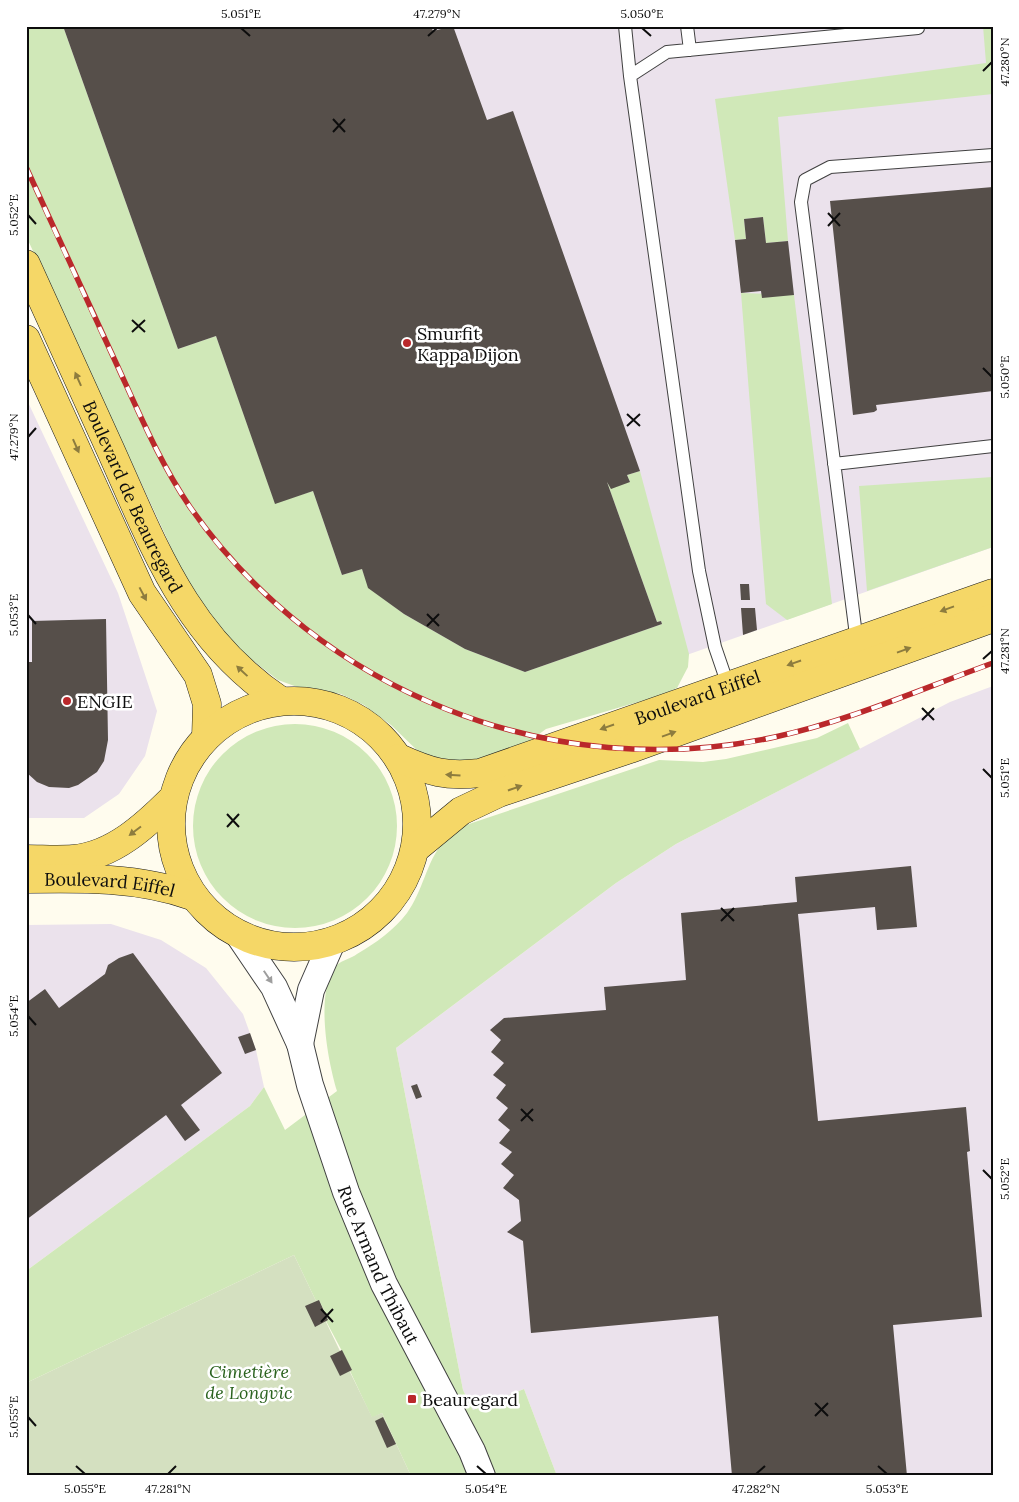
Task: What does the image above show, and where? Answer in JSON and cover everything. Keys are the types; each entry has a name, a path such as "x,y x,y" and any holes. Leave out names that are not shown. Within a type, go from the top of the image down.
{"main road":[{"name":"Boulevard de Beauregard","path":"26,264 173,586 210,638 257,685 281,700"},
{"name":"Boulevard de Beauregard","path":"26,339 142,593 198,675 206,704 206,737"},
{"name":"Boulevard Eiffel","path":"860,653 993,593"},
{"name":"Boulevard Eiffel","path":"399,758 420,768 454,776 480,773 732,698 860,653 993,618"},
{"name":"Boulevard Eiffel","path":"415,849 461,811 499,793 732,698"},
{"path":"281,700 315,702 348,712 377,732 399,758 410,779 416,802 418,826 415,849 404,880 386,907 361,928 332,942 285,948 240,937 214,919 192,896 176,866 170,833 172,799 184,766 206,737 240,712 281,700"},
{"name":"Boulevard Eiffel","path":"26,859 74,859 91,856 114,846 130,836 152,819 172,799"},
{"name":"Boulevard Eiffel","path":"26,879 79,878 139,883 170,888 192,896"}],"street":[{"name":"Rue Armand Thibaut","path":"240,937 274,986 300,1044 321,1118 363,1236 384,1284 472,1451 482,1476"},
{"name":"Rue Armand Thibaut","path":"300,1044 311,990 332,942"}],"lane":[{"path":"625,26 630,76 699,571 715,647 732,698"},
{"path":"687,26 690,50"},
{"path":"630,76 667,52 918,28 918,26"},
{"path":"860,653 801,202 805,180 830,167 993,155"},
{"path":"834,464 993,446"}],"shaded area":[{"path":"26,26 993,26 993,547 525,712 288,581 240,526"},
{"path":"26,398 118,593 157,711 145,756 119,794 84,818 26,818"},
{"path":"993,686 993,1476 557,1476 524,1389 473,1410 463,1390 396,1048 616,883 676,844 950,702"},
{"path":"111,924 161,940 206,968 243,1014 256,1050 264,1087 250,1106 26,1271 26,925"}],"green space":[{"path":"26,26 63,26 178,349 216,336 275,503 313,491 342,575 362,569 369,588 404,614 465,649 525,672 662,624 661,621 657,622 607,482 630,482 627,475 640,471 689,654 688,667 677,688 662,695 546,729 513,753 491,762 440,762 422,755 391,725 364,705 341,694 300,688 278,680 234,646 173,564 170,545 26,236"},
{"path":"983,26 993,26 993,94 778,117 788,241 766,243 763,217 744,219 746,239 735,240 715,99 986,63"},
{"path":"741,293 794,295 832,604 787,620 766,604"},
{"path":"993,477 993,547 867,591 859,486"},
{"path":"848,723 860,749 676,844 616,883 396,1048 463,1390 473,1410 524,1389 557,1476 411,1476 382,1413 372,1418 350,1371 352,1370 326,1321 328,1319 319,1300 316,1301 294,1255 26,1383 26,1271 250,1106 264,1087 285,1130 337,1091 330,1063 325,1026 326,991 330,976 339,963 378,941 402,919 417,896 437,850 460,827 659,760 703,762 726,759 817,738"},
{"path":"285,724 305,724 334,731 360,747 374,761 390,787 397,816 397,836 390,865 374,891 360,905 334,921 325,924 305,928 285,928 256,921 230,905 216,891 200,865 197,856 193,836 193,816 200,787 216,761 230,747 256,731 265,728"},
{"name":"Cimetière de Longvic","path":"294,1255 316,1301 319,1300 328,1320 326,1322 340,1351 342,1350 352,1370 350,1372 372,1417 382,1413 411,1476 26,1476 26,1383"}],"building":[{"name":"Smurfit Kappa Dijon","path":"63,26 431,26 433,31 453,26 487,120 513,111 640,471 627,475 630,482 611,489 607,482 657,622 661,621 662,624 525,672 465,649 404,614 368,588 362,569 342,575 313,491 275,504 216,336 178,349"},
{"path":"993,187 993,391 876,405 877,410 874,412 853,415 830,201"},
{"path":"763,217 766,243 788,241 794,295 762,298 761,291 741,293 735,240 746,239 744,219"},
{"path":"740,584 749,584 750,600 741,600"},
{"path":"741,608 755,608 757,630 743,635"},
{"name":"ENGIE","path":"106,619 108,740 104,761 97,772 78,785 69,788 49,787 37,782 26,772 26,662 32,662 32,621"},
{"path":"911,866 917,927 877,930 875,907 798,914 818,1121 966,1107 970,1151 967,1152 982,1317 893,1325 907,1476 732,1476 718,1316 531,1333 523,1241 507,1232 521,1221 519,1200 503,1188 514,1175 501,1164 512,1152 499,1143 510,1130 498,1120 508,1108 496,1098 506,1085 493,1075 504,1063 491,1052 501,1040 490,1030 504,1018 606,1010 604,987 686,980 681,913 797,902 795,877"},
{"path":"133,953 222,1073 181,1105 200,1130 185,1141 166,1115 26,1220 26,1003 45,989 59,1008 105,974 108,965 119,958"},
{"path":"250,1033 256,1050 245,1054 238,1037"},
{"path":"417,1084 422,1097 416,1099 411,1086"},
{"path":"319,1300 328,1320 315,1327 305,1306"},
{"path":"342,1350 352,1370 340,1376 330,1356"},
{"path":"383,1417 396,1444 387,1448 375,1421"}],"railway":[{"path":"26,167 150,437 190,507 243,572 305,628 374,674 448,710 527,734 608,747 691,749 775,737 803,730 885,704 993,663"}],"place":[{"name":"Smurfit Kappa Dijon","path":"407,343"},
{"name":"ENGIE","path":"67,701"},
{"name":"Beauregard","path":"412,1399"}]}
